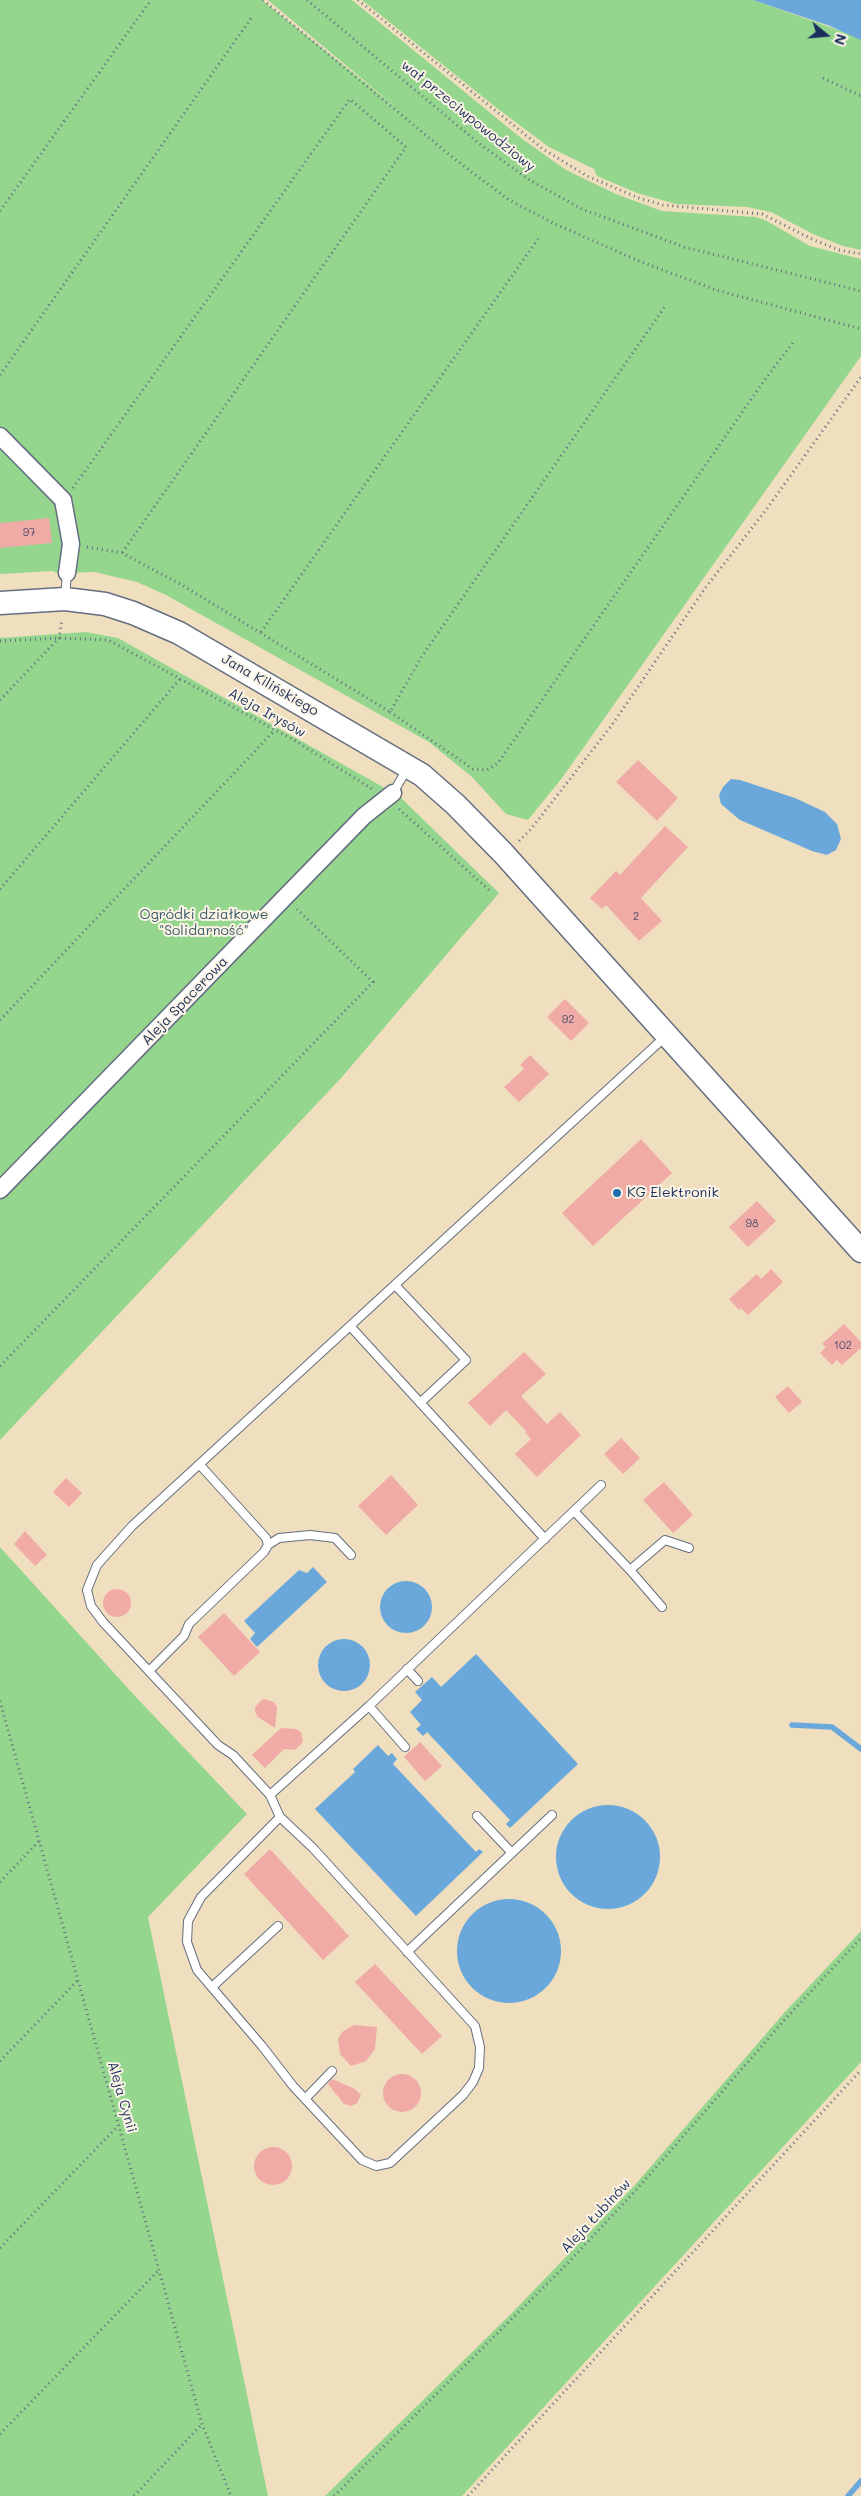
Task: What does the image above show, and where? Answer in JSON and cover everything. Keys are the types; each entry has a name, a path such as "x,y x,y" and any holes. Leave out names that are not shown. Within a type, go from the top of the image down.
{"street":[{"path":"0,436 63,500 71,544 68,573"},
{"name":"Jana Kilińskiego","path":"0,603 65,599 104,604 124,610 179,633 422,775 456,805 503,853 861,1251"},
{"name":"Aleja Spacerowa","path":"0,1190 364,816 390,796"}],"lane":[{"path":"65,599 68,573"},
{"path":"390,796 408,767"},
{"path":"280,1817 201,1898 188,1920 187,1942 197,1970 305,2099 362,2160 376,2166 390,2163 463,2095 473,2082 479,2068 480,2047 475,2026 312,1848 280,1817 270,1795 233,1755 218,1745 150,1670 103,1622 91,1606 86,1590 97,1565 132,1526 667,1034"},
{"path":"396,1285 466,1360 420,1403"},
{"path":"350,1326 545,1539"},
{"path":"200,1465 266,1538 268,1545"},
{"path":"270,1795 368,1706 601,1485"},
{"path":"574,1511 662,1607"},
{"path":"150,1670 184,1636 189,1624 264,1552 268,1545 279,1538 310,1535 335,1538 352,1555"},
{"path":"630,1570 665,1540 689,1548"},
{"path":"407,1669 418,1681"},
{"path":"368,1706 405,1747"},
{"path":"407,1952 552,1815"},
{"path":"477,1816 512,1853"},
{"path":"212,1987 278,1926"},
{"path":"305,2099 332,2070"}],"path":[{"path":"0,211 150,0"},
{"path":"263,0 457,161 509,200 555,224 639,261 716,290 861,329"},
{"name":"wał przeciwpowodziowy","path":"307,0 481,144 531,181 582,209 684,247 861,290"},
{"path":"358,0 542,148 587,176 639,198 663,205 686,209 762,214 839,250 861,254"},
{"path":"0,375 252,17"},
{"path":"823,78 861,96"},
{"path":"63,500 81,480 350,99 406,147 122,553"},
{"path":"261,632 538,239"},
{"path":"390,712 427,648 666,305"},
{"path":"71,544 122,553 261,632 390,712 473,769 487,770 498,763 766,378 795,340"},
{"path":"503,853 531,829 612,725 706,587 766,510 861,377"},
{"path":"0,700 59,638 61,633"},
{"name":"Aleja Irysów","path":"0,641 59,638 108,640 275,730 390,796 488,890"},
{"path":"0,889 180,679"},
{"path":"0,1020 275,730"},
{"path":"0,1366 373,982 286,898"},
{"name":"Aleja Cynii","path":"0,1701 202,2424 231,2496"},
{"path":"0,1882 39,1841"},
{"name":"Aleja Łubinów","path":"334,2496 566,2265 638,2188 788,2016 861,1938"},
{"path":"0,2061 78,1980"},
{"path":"468,2496 861,2070"},
{"path":"0,2248 118,2126"},
{"path":"0,2434 159,2271"},
{"path":"134,2496 202,2424"}],"green space":[{"path":"0,0 262,0 398,109 268,0 352,0 521,138 566,170 616,194 662,211 755,217 765,220 810,246 861,259 861,356 562,778 528,820 506,814 472,777 429,742 166,595 137,582 95,572 58,573 52,571 0,574"},
{"path":"362,0 753,0 858,37 861,40 861,250 843,246 813,234 771,212 747,207 676,204 637,193 597,176 594,169 549,147 498,109"},
{"name":"Ogródki działkowe \"Solidarność\"","path":"86,632 118,638 399,796 499,893 342,1077 0,1440 0,638"},
{"path":"0,1547 134,1695 247,1814 148,1917 268,2496 0,2496"},
{"path":"861,1931 861,2062 462,2496 325,2496 512,2313 634,2186 785,2012"}],"water":[{"path":"753,0 861,0 861,40 830,26"},
{"path":"731,779 740,780 795,798 825,812 837,824 841,839 836,850 827,855 812,851 740,820 721,804 719,795 723,787"},
{"path":"313,1567 327,1582 257,1647 250,1639 255,1633 244,1621 299,1570 307,1573"},
{"path":"406,1581 416,1583 424,1589 430,1597 432,1607 430,1617 424,1625 416,1631 406,1633 396,1631 388,1625 382,1617 380,1607 382,1597 388,1589 396,1583"},
{"path":"344,1639 354,1641 362,1647 368,1655 370,1665 368,1675 362,1683 354,1689 344,1691 334,1689 326,1683 320,1675 318,1665 320,1655 326,1647 334,1641"},
{"path":"476,1654 578,1764 510,1828 506,1824 510,1820 427,1732 423,1736 416,1729 421,1725 410,1712 422,1700 415,1692 432,1677 441,1687"},
{"path":"378,1745 388,1756 392,1753 397,1759 393,1764 476,1852 479,1849 483,1852 416,1916 315,1809 355,1772 353,1769"},
{"path":"608,1805 628,1809 645,1820 656,1837 660,1857 656,1877 645,1894 628,1905 608,1909 588,1905 571,1894 560,1877 556,1857 560,1837 571,1820 588,1809"},
{"path":"509,1899 529,1903 546,1914 557,1931 561,1951 557,1971 546,1988 529,1999 509,2003 489,1999 472,1988 461,1971 457,1951 461,1931 472,1914 489,1903"}],"building":[{"path":"49,518 52,543 0,548 0,523"},
{"path":"638,760 678,798 657,821 616,782"},
{"path":"665,826 688,847 641,898 662,921 639,941 606,905 602,909 590,898 616,871 620,875"},
{"path":"565,999 589,1023 571,1041 547,1017"},
{"path":"530,1055 549,1074 519,1102 504,1087 524,1069 520,1065"},
{"name":"KG Elektronik","path":"641,1139 672,1173 593,1246 562,1213"},
{"path":"757,1201 776,1221 748,1247 729,1227"},
{"path":"771,1269 783,1282 748,1315 741,1308 739,1310 729,1299 757,1274 761,1279"},
{"path":"844,1324 861,1342 861,1348 842,1365 837,1360 832,1365 820,1353 826,1347 822,1344"},
{"path":"524,1352 546,1374 521,1396 547,1424 560,1412 581,1435 537,1477 515,1454 531,1439 526,1431 506,1410 490,1426 468,1403"},
{"path":"788,1386 802,1402 789,1413 775,1397"},
{"path":"621,1438 640,1458 623,1474 604,1454"},
{"path":"391,1475 418,1505 386,1535 358,1506"},
{"path":"66,1478 82,1493 69,1507 53,1492"},
{"path":"664,1482 693,1515 673,1533 643,1500"},
{"path":"25,1531 47,1555 35,1566 14,1544"},
{"path":"117,1589 127,1593 131,1603 127,1613 117,1617 107,1613 103,1603 107,1593"},
{"path":"224,1613 260,1652 234,1676 198,1637"},
{"path":"263,1699 274,1702 277,1707 275,1728 258,1717 255,1712 255,1707"},
{"path":"281,1728 296,1729 301,1732 303,1742 295,1750 284,1749 265,1768 252,1755"},
{"path":"420,1742 442,1766 425,1781 404,1757"},
{"path":"270,1849 349,1936 323,1960 244,1874"},
{"path":"375,1964 442,2036 422,2054 355,1982"},
{"path":"354,2025 377,2027 375,2049 366,2061 351,2066 340,2054 338,2039 342,2032"},
{"path":"402,2074 415,2080 421,2093 415,2106 402,2112 389,2106 383,2093 389,2080"},
{"path":"332,2079 355,2089 361,2095 357,2103 351,2106 344,2104 328,2084"},
{"path":"273,2147 286,2153 292,2166 286,2179 273,2185 260,2179 254,2166 260,2153"}],"waterway":[{"path":"792,1725 832,1727 861,1749"},
{"path":"848,2496 861,2481"}],"place":[{"name":"KG Elektronik","path":"617,1193"}]}
